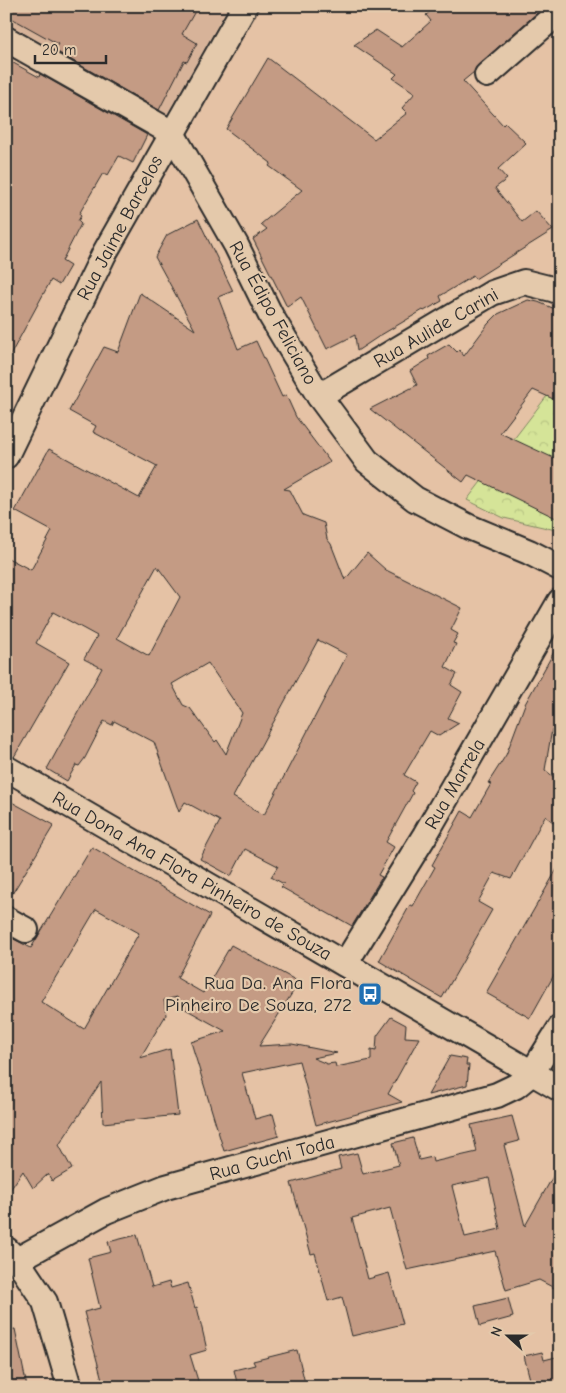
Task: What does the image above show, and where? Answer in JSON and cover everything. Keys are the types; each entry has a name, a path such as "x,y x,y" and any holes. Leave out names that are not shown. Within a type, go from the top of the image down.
{"street":[{"name":"Rua Jaime Barcelos","path":"6,456 104,254 245,6"},
{"path":"487,75 560,10"},
{"path":"6,39 172,133"},
{"name":"Rua Édipo Feliciano","path":"172,133 236,245 270,316 318,396 367,460 415,499 469,527 529,552 560,568"},
{"name":"Rua Aulide Carini","path":"318,396 492,293 524,282 560,292"},
{"name":"Rua Marrela","path":"345,964 425,835 560,601"},
{"name":"Rua Dona Ana Flora Pinheiro de Souza","path":"6,768 560,1089"},
{"path":"532,1074 560,1028"},
{"name":"Rua Guchi Toda","path":"12,1255 106,1211 166,1187 478,1102 516,1086 532,1074"},
{"path":"12,1255 45,1302 70,1387"}],"shaded area":[{"path":"6,6 228,6 167,114 6,22"}],"green space":[{"path":"560,379 560,531 504,518 467,500"}],"building":[{"path":"6,6 198,6 182,34 197,43 187,62 184,61 159,110 54,50 58,44 6,15"},
{"path":"437,6 545,6 478,65 474,72 463,81 503,125 505,123 526,143 498,169 507,179 495,188 522,222 536,211 553,230 475,279 473,276 440,296 442,301 423,310 357,351 355,335 327,349 301,297 287,307 253,239 267,229 261,224 302,190 269,166 271,163 226,129 268,58 374,139 407,113 402,108 415,93 393,78 397,74 354,45 376,30 402,47 431,21 426,15"},
{"path":"6,59 39,77 40,74 147,135 133,163 119,156 108,175 103,173 79,214 81,216 78,221 81,224 62,261 70,266 59,285 51,280 6,363"},
{"path":"198,219 233,291 218,297 238,349 256,341 282,397 286,395 296,417 330,462 284,489 290,490 303,515 324,523 327,539 331,544 345,580 367,553 386,570 462,608 451,630 458,634 453,643 456,644 445,667 457,674 451,685 462,692 448,718 459,723 439,736 430,731 404,775 416,782 411,791 413,793 386,842 394,847 378,875 382,877 352,926 281,887 284,884 271,877 278,866 245,849 231,876 200,859 220,821 185,802 179,812 154,742 114,721 112,725 104,721 85,758 79,766 76,765 67,781 47,769 102,668 84,659 97,636 53,612 36,643 69,662 14,757 6,754 6,557 31,570 52,531 15,511 49,449 139,498 157,466 93,432 96,426 69,411 104,347 118,352 140,293 195,330 155,257 167,235","holes":["157,566 180,597 149,656 117,638","318,640 347,655 264,815 233,797","208,663 242,713 226,754 217,740 215,742 190,708 183,705 172,684"]},
{"path":"528,300 560,311 560,402 533,390 500,433 560,461 560,520 468,475 463,482 370,409 417,385 410,371 429,359 428,356 449,344 457,352 459,350 464,356 498,314"},
{"path":"560,641 560,709 555,730 552,729 545,770 560,782 560,827 545,816 511,879 494,873 478,902 492,910 442,998 379,961 410,905 413,906 435,867 432,865 462,811 472,817 491,784 488,783 506,755 525,704"},
{"path":"6,799 54,825 6,904"},
{"path":"92,847 210,915 177,978 203,993 231,945 299,982 259,1046 292,1044 337,1053 313,1058 327,1064 335,1063 336,1067 371,1060 371,1050 376,1051 377,1036 391,1017 406,1025 405,1037 419,1038 388,1094 402,1102 316,1125 299,1061 242,1073 255,1119 273,1114 279,1136 224,1151 191,1042 225,1031 180,1006 177,997 164,1000 166,1015 140,1058 170,1049 178,1115 103,1123 101,1082 59,1145 72,1169 52,1181 48,1174 33,1188 23,1171 6,1196 6,935 31,948","holes":["96,909 139,933 84,1029 41,1002"]},
{"path":"560,864 560,978 554,975 530,1018 486,993"},
{"path":"450,1056 467,1059 466,1065 469,1065 467,1085 428,1095"},
{"path":"512,1116 519,1141 504,1145 525,1226 560,1164 560,1291 539,1280 506,1290 495,1251 407,1270 390,1208 352,1218 368,1279 389,1273 403,1324 352,1336 342,1297 328,1301 315,1253 311,1254 291,1183 341,1169 338,1157 357,1153 363,1174 399,1165 393,1143 413,1138 419,1160 432,1157 433,1162 477,1152 471,1125","holes":["489,1178 500,1229 465,1237 452,1186"]},
{"path":"137,1235 152,1287 169,1282 171,1288 188,1283 195,1308 197,1307 207,1350 190,1355 200,1387 104,1387 84,1312 100,1308 88,1258 111,1252 108,1242"},
{"path":"508,1298 513,1317 480,1326 475,1306"},
{"path":"15,1329 27,1387 6,1387 6,1330"},
{"path":"297,1350 306,1387 238,1387 234,1370 255,1365 253,1361"},
{"path":"542,1352 544,1360 560,1356 560,1387 532,1387 524,1356"}],"place":[{"name":"Rua Da. Ana Flora Pinheiro De Souza, 272","path":"370,994"}]}
